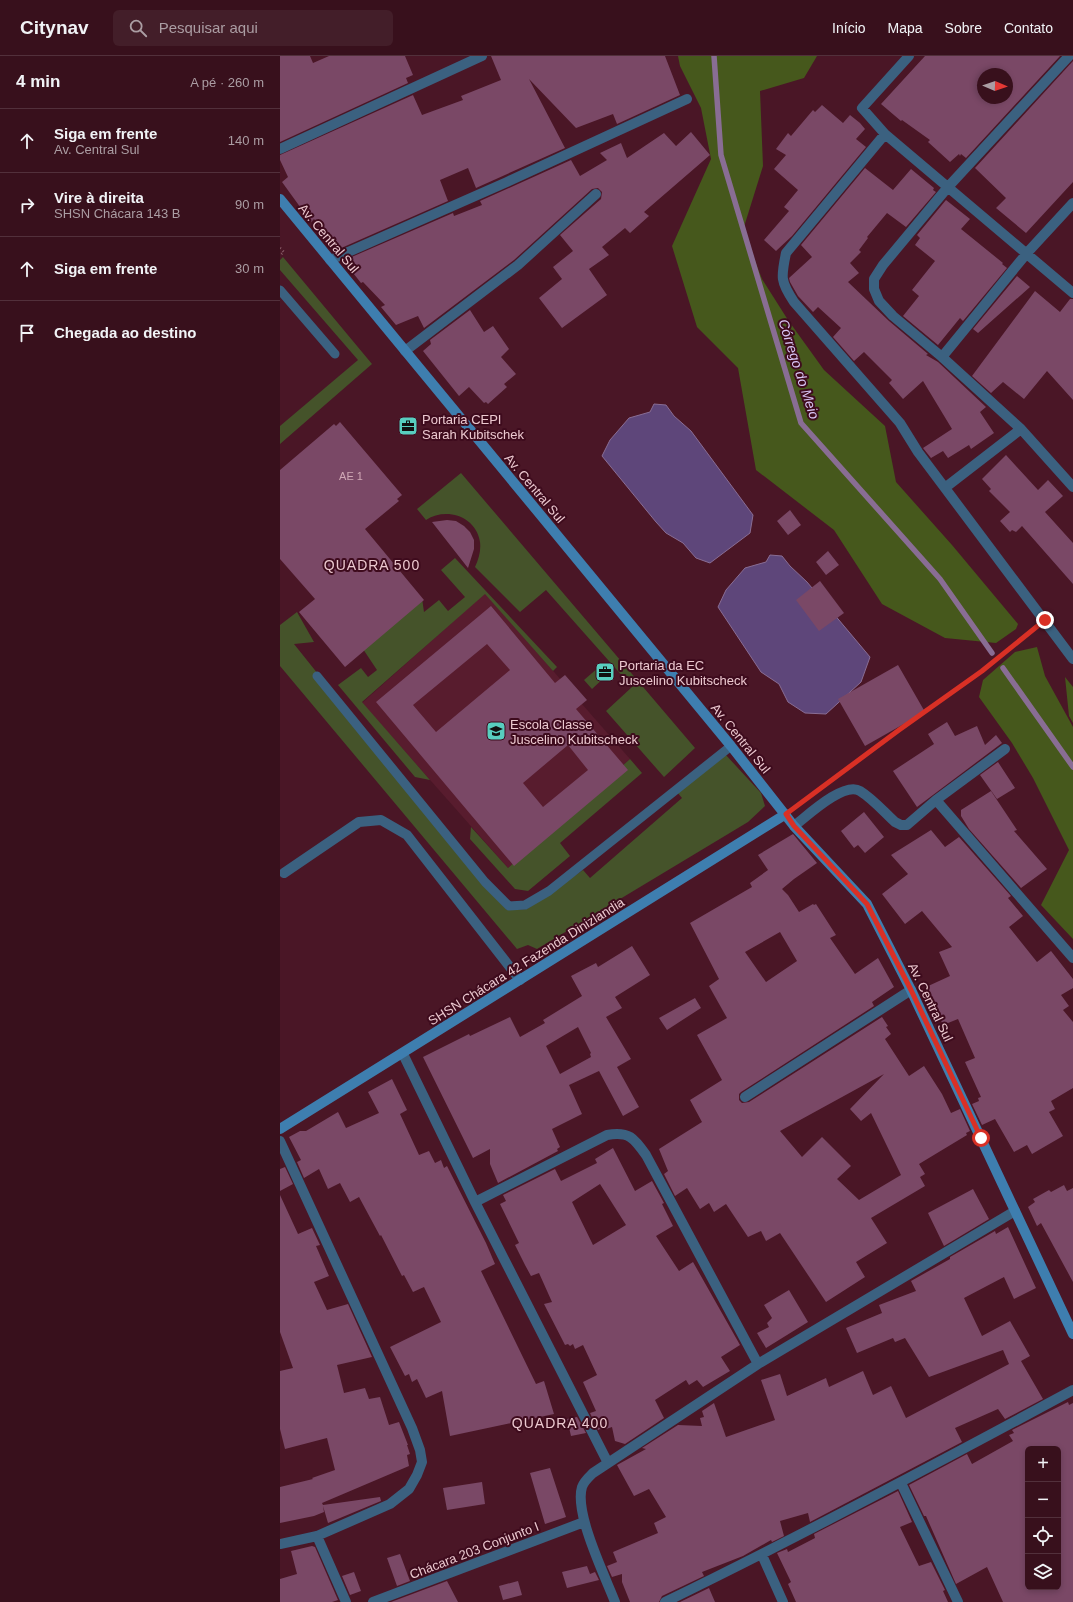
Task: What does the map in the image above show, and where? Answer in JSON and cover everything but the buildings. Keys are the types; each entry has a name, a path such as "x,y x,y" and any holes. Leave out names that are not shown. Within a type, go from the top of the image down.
{"street":[{"path":"280,149 482,56"},
{"path":"909,56 862,108 885,134 1073,293"},
{"path":"1069,56 948,187 883,265 874,279 874,289 879,301 893,316 942,357 1021,429 1073,487"},
{"path":"330,260 507,182 687,99"},
{"path":"885,134 786,253 782,274 784,286 794,302 900,423 918,452 946,487 1073,658"},
{"path":"405,351 518,265 596,194"},
{"name":"Av. Central Sul","path":"280,199 731,746 794,826 867,904 911,990 1072,1330"},
{"path":"942,357 1027,253 1073,202"},
{"path":"946,487 1021,429"},
{"path":"794,826 838,793 850,789 859,790 887,815 901,825 907,825 936,800 1005,749"},
{"path":"936,800 1073,958"},
{"name":"SHSN Chácara 42 Fazenda Dinizlandia","path":"280,1130 786,814"},
{"path":"284,873 359,822 381,820 407,835 520,980"},
{"path":"745,1097 911,990"},
{"path":"403,1054 475,1202 608,1463"},
{"path":"475,1202 607,1135 619,1133 626,1134 637,1143 646,1155 758,1364"},
{"path":"280,1141 412,1428 420,1450 422,1462 409,1489 390,1504 317,1536 280,1544"},
{"path":"615,1602 584,1522 581,1494 582,1486 585,1480 593,1473 758,1364 1015,1211"},
{"path":"665,1602 762,1555 901,1483 1073,1390"},
{"path":"901,1483 958,1602"},
{"name":"Chácara 203 Conjunto I","path":"373,1602 584,1522"},
{"path":"317,1536 346,1602"},
{"path":"762,1555 783,1602"}],"lane":[{"path":"280,290 335,354"},
{"path":"317,676 486,882 509,906 525,905 550,891 731,746"}],"path":[{"path":"280,248 284,252 280,255"},
{"path":"831,781 982,671 1045,620"}],"shaded area":[{"path":"654,404 666,405 674,416 691,431 753,515 750,533 710,563 696,558 683,543 666,533 602,456 610,440 629,418 650,412"},
{"path":"770,555 782,556 807,582 870,657 861,682 826,714 805,713 788,702 779,684 761,672 718,607 726,590 745,568 766,562"},
{"name":"Escola Classe Juscelino Kubitscheck","path":"485,593 630,759 508,868 362,703"}],"green space":[{"path":"678,56 817,56 804,78 760,91 763,166 743,230 762,279 788,320 824,370 885,426 896,482 952,545 1018,624 1016,629 996,643 945,638 882,604 834,530 756,470 738,368 697,327 672,246 711,159 701,108 680,66"},
{"path":"283,257 372,364 280,444 280,426 358,360 280,270 280,260"},
{"path":"461,473 695,748 664,777 606,711 632,687 546,590 520,612 475,567 478,561 480,542 473,526 459,516 451,514 442,514 426,520 417,509"},
{"path":"455,558 557,667 553,671 485,594 362,702 430,780 415,777 338,685 361,668 368,677 377,670 363,649 422,598 424,612 439,600 448,611 465,597 441,570"},
{"path":"297,612 314,642 294,644 507,910 527,909 583,870 590,878 682,798 677,792 725,754 761,793 765,806 748,822 537,949 528,945 517,949 280,666 280,625"},
{"path":"1037,647 1045,676 1073,727 1073,939 1041,905 1069,850 1033,778 1012,743 979,697 983,680 1015,652"},
{"path":"599,667 606,676 592,689 584,680"},
{"path":"1065,677 1073,687 1073,723 1069,716"},
{"path":"630,759 642,773 560,843 570,856 528,891 515,889 470,839 471,827 508,868"}],"waterway":[{"name":"Córrego do Meio","path":"714,56 721,155 801,423 940,579 992,653"},
{"name":"Córrego do Meio","path":"1003,668 1073,767"}],"place":[{"name":"Portaria CEPI Sarah Kubitschek","path":"408,426"},
{"name":"Portaria da EC Juscelino Kubitscheck","path":"605,672"},
{"name":"Escola Classe Juscelino Kubitscheck","path":"496,731"}],"district":[{"name":"QUADRA 500","path":"372,565"},
{"name":"QUADRA 400","path":"560,1423"}],"route":[{"path":"981,1138 911,990 867,904 794,826 786,814 899,730 982,671 1045,620"}]}
